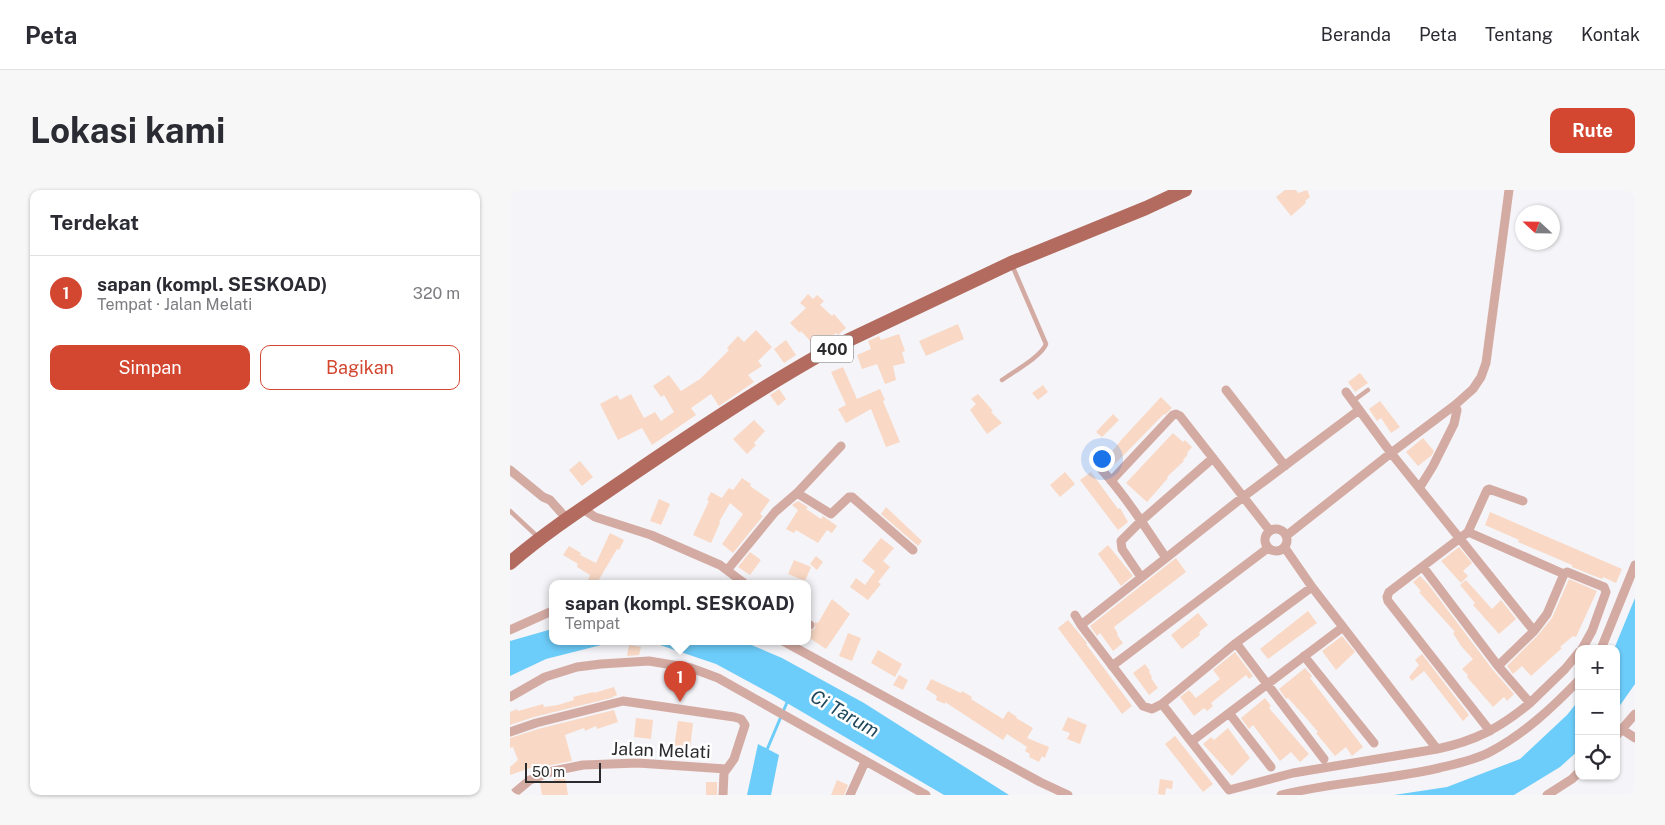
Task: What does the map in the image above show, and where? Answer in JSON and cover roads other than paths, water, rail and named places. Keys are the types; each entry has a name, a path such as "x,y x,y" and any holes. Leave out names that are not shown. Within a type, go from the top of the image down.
{"main road":[{"name":"400","path":"510,563 540,538 583,508 762,388 804,363 1011,263 1146,208 1185,190"}],"street":[{"path":"1286,536 1455,404 1472,389 1481,377 1486,363 1508,190"},
{"path":"1226,390 1285,466"},
{"path":"1346,392 1391,453 1534,631"},
{"path":"1420,487 1454,424 1455,404"},
{"path":"1081,625 1243,497 1359,410"},
{"path":"1111,481 1176,414 1180,416 1270,531"},
{"path":"728,569 775,512 797,493 841,446"},
{"path":"1141,577 1122,549 1121,541 1213,458"},
{"path":"510,470 543,497 550,500 567,519"},
{"path":"1102,470 1141,521 1166,558"},
{"path":"1490,731 1388,601 1387,597 1389,592 1468,532 1487,490 1490,489 1523,501"},
{"path":"797,493 831,514 849,497 852,497 913,550"},
{"path":"583,508 595,517 651,535 728,569 741,580"},
{"path":"1277,529 1284,532 1287,543 1284,548 1275,552 1268,548 1265,537 1270,531 1277,529"},
{"path":"1468,532 1564,574 1569,572 1604,587 1606,592 1592,631 1584,645"},
{"path":"1112,666 1268,548"},
{"path":"1284,548 1437,749"},
{"path":"1603,645 1635,565"},
{"path":"1423,567 1498,666 1530,703"},
{"path":"1498,666 1534,631 1547,614 1564,574"},
{"path":"1075,615 1143,706 1152,709 1162,704 1236,644 1312,587"},
{"path":"510,630 549,612"},
{"path":"1192,741 1343,627"},
{"path":"1236,644 1324,758"},
{"path":"790,645 1068,795"},
{"path":"1304,656 1374,743"},
{"path":"1162,704 1227,788 1231,790 1293,773 1460,744 1490,731 1511,718 1530,703 1575,657"},
{"path":"510,697 545,677 577,667 650,661 691,668 718,678 926,795"},
{"path":"1281,795 1352,782 1418,773 1458,764 1488,753 1513,739 1534,723 1575,684"},
{"path":"510,732 536,722 623,701 741,719 745,725 734,759 726,769 723,778 722,795"},
{"path":"1229,712 1270,767"},
{"path":"1617,735 1635,714"},
{"path":"1623,730 1635,738"},
{"path":"850,795 865,762"},
{"name":"Jalan Melati","path":"512,795 530,780 553,771 583,766 638,763 726,769"},
{"path":"1547,795 1575,776"}],"lane":[{"path":"1002,380 1045,348 1046,344 1011,263"},
{"path":"1353,401 1368,390"},
{"path":"510,511 540,538"}],"water":[{"path":"1635,598 1635,684 1620,705 1620,645 1616,645"},
{"path":"549,630 549,645 601,645 546,659 510,676 510,641"},
{"name":"Ci Tarum","path":"660,645 751,645 782,658 864,703 1009,795 944,795 775,696 716,664"},
{"path":"1575,705 1575,754 1560,767 1514,795 1394,795 1447,787 1520,759 1567,715"},
{"path":"758,744 779,755 771,795 747,795"}],"waterway":[{"path":"766,752 788,700"}],"place":[{"name":"sapan (kompl. SESKOAD)","path":"680,702"}]}
